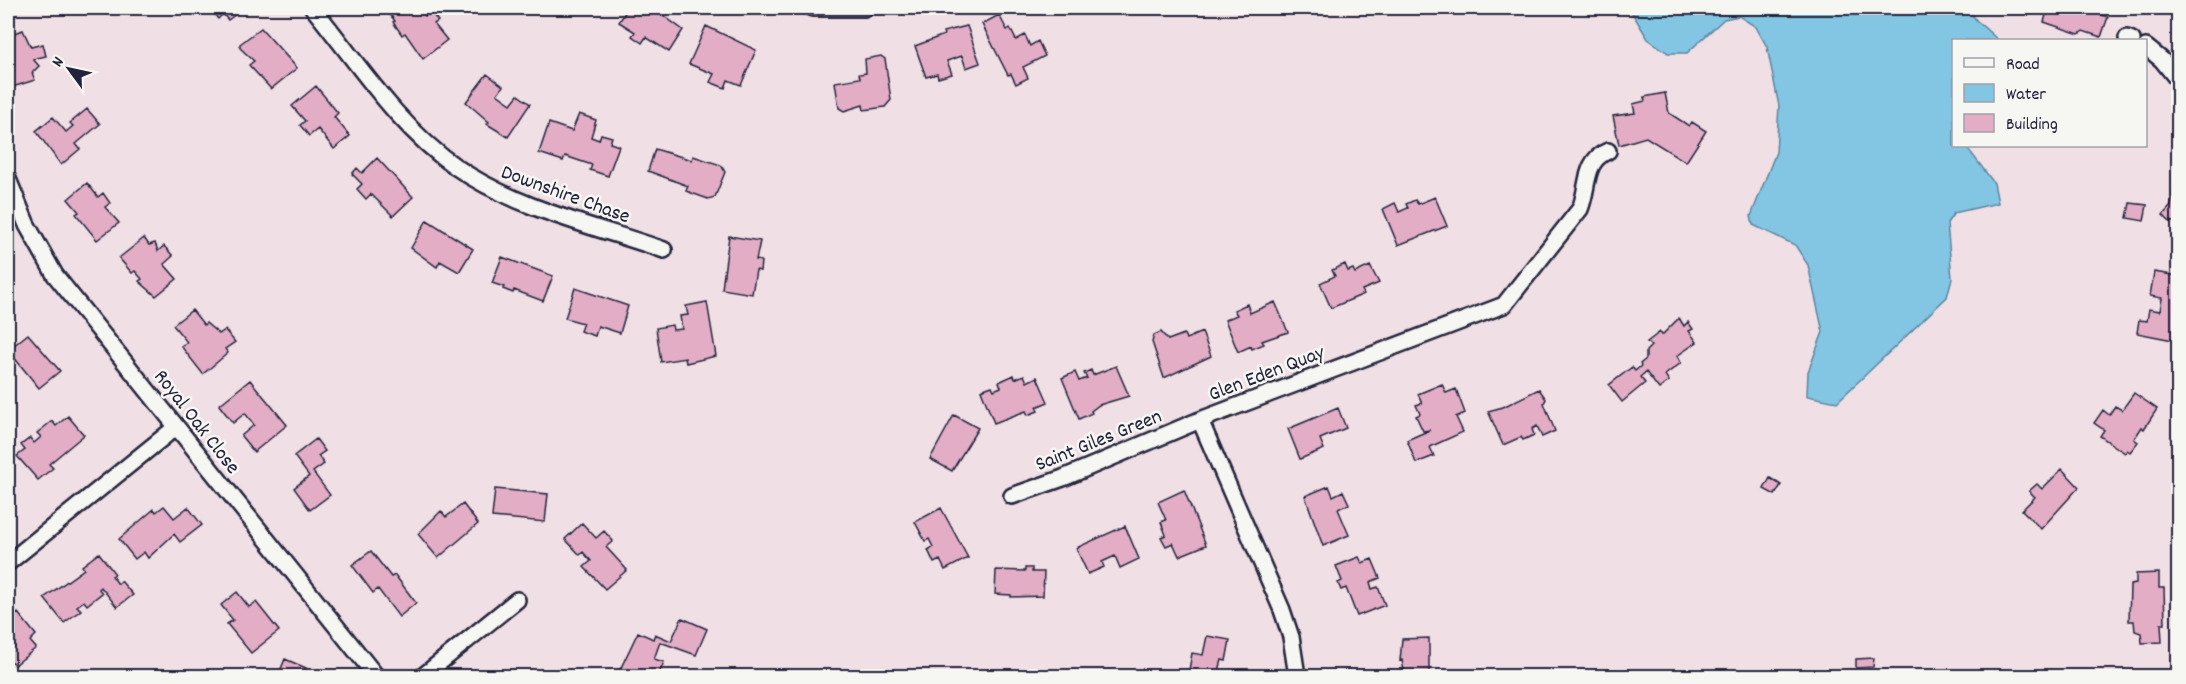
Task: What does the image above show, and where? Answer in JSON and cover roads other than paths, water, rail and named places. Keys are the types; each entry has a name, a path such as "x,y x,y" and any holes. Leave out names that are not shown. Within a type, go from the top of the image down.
{"street":[{"name":"Downshire Chase","path":"313,8 404,120 455,167 515,199 664,250"},
{"path":"812,8 865,8"},
{"path":"2147,49 2162,60 2178,80"},
{"name":"Glen Eden Quay","path":"1297,676 1292,637 1282,610 1200,420 1504,305 1580,209 1586,195 1590,166 1596,158 1608,151"},
{"name":"Royal Oak Close","path":"8,179 13,213 55,275 376,676"},
{"name":"Saint Giles Green","path":"1012,496 1064,478 1200,420"},
{"path":"8,562 176,427"},
{"path":"423,676 517,600"}],"water":[{"path":"1629,8 1968,8 1976,20 1997,39 1952,39 1952,147 1967,147 1994,183 1998,203 1954,213 1947,223 1952,278 1947,297 1837,402 1807,396 1808,372 1823,332 1808,265 1795,245 1753,225 1751,216 1776,152 1779,106 1767,47 1756,27 1739,16 1724,19 1687,53 1668,53 1648,39"}]}
